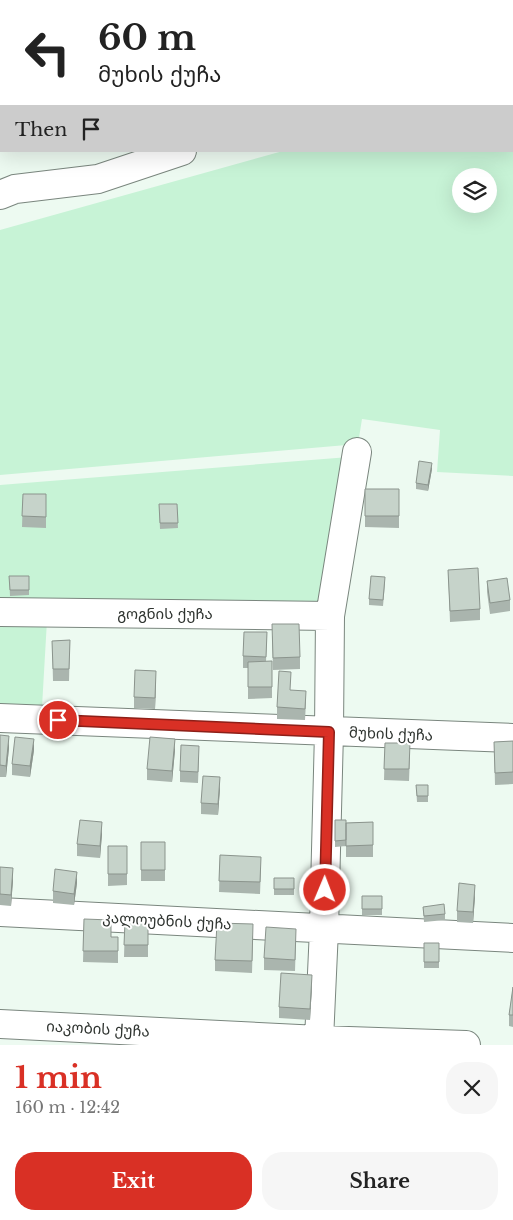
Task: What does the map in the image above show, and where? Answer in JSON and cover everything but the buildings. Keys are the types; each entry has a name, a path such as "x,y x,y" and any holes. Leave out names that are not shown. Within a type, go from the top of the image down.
{"street":[{"path":"0,195 15,189 98,179 179,152"},
{"path":"319,1040 324,929 330,616 356,452"},
{"name":"გოგნის ქუჩა","path":"0,612 330,616"},
{"name":"მუხის ქუჩა","path":"0,718 513,738"},
{"name":"კალოუბნის ქუჩა","path":"0,912 513,938"},
{"name":"იაკობის ქუჩა","path":"0,1024 319,1040 466,1045"}],"green space":[{"path":"279,152 513,152 513,476 437,472 440,430 362,419 358,444 0,475 0,230"},
{"path":"349,457 321,607 48,603 42,707 0,706 0,485"}],"route":[{"path":"58,720 329,732 325,890"}]}
